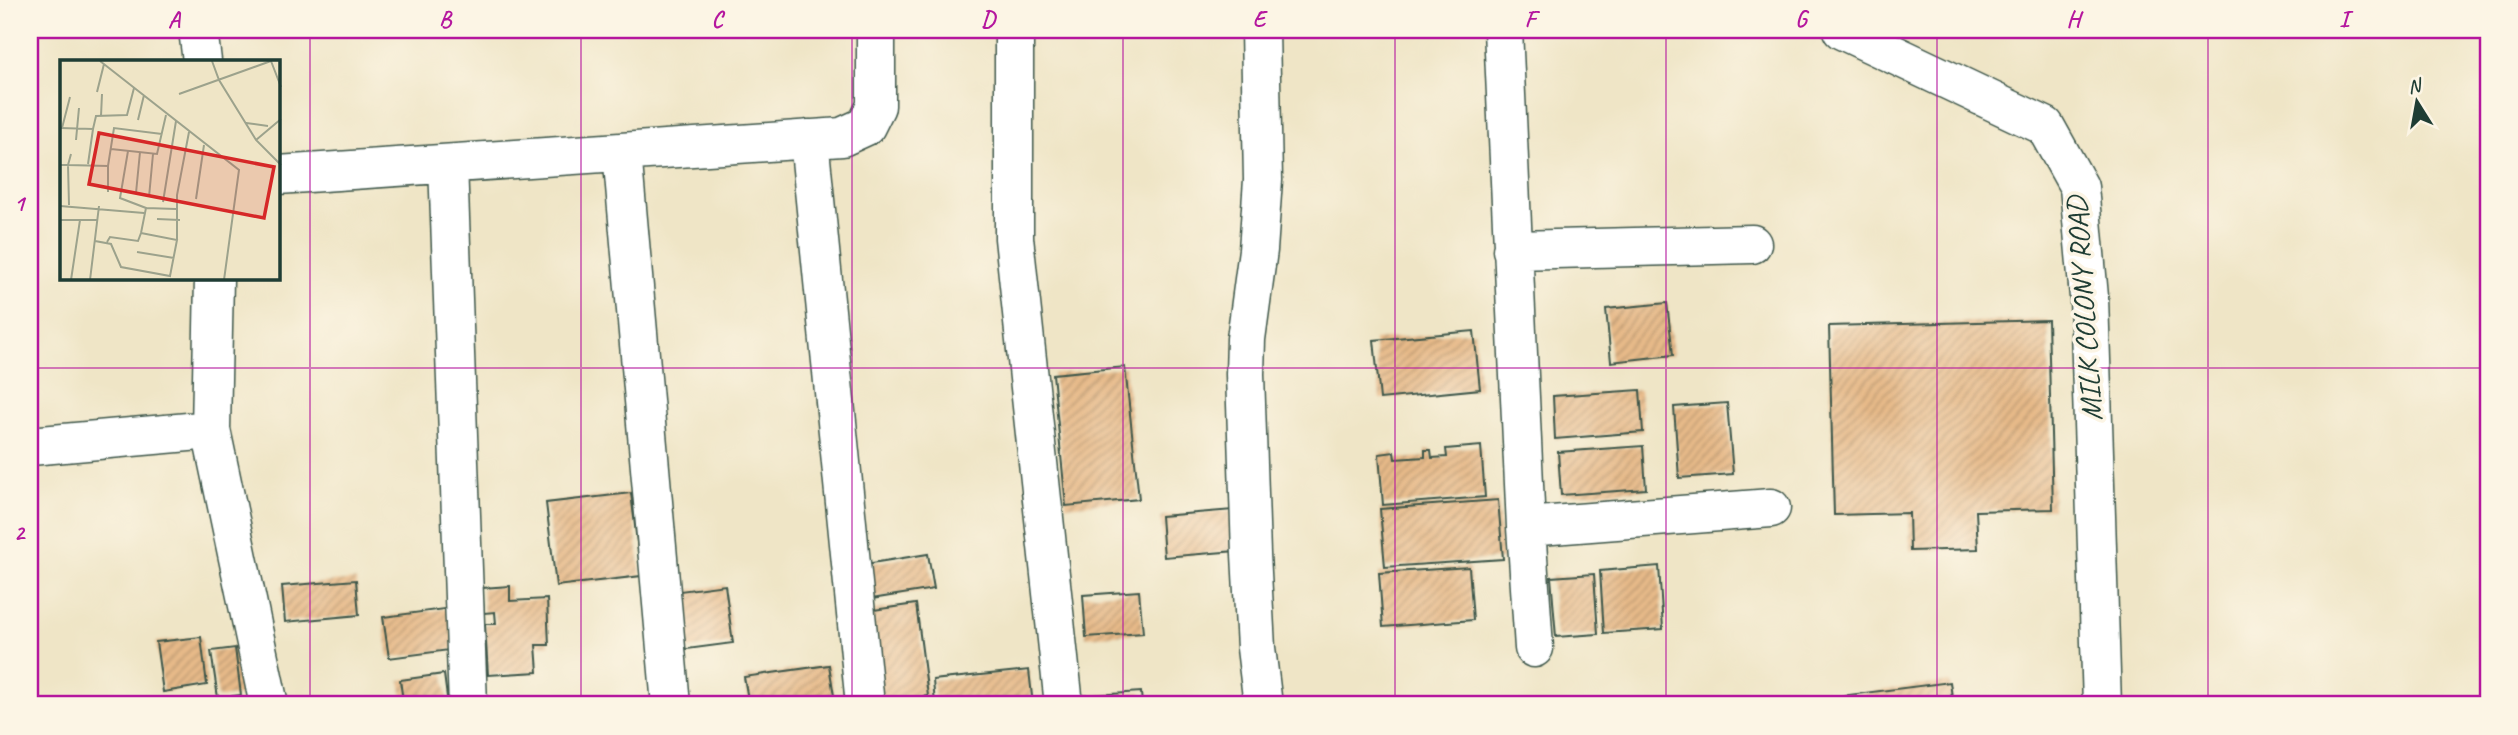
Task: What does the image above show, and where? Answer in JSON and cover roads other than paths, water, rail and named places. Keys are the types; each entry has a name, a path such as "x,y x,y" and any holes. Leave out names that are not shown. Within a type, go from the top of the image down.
{"street":[{"path":"198,30 202,60"},
{"path":"280,176 842,137 866,127 876,106 876,30"},
{"path":"1014,30 1014,238 1064,705"},
{"path":"1260,30 1263,180 1258,250 1246,339 1245,374 1256,648 1263,705"},
{"path":"1503,30 1534,648"},
{"name":"MILK COLONY ROAD","path":"1842,30 2045,126 2079,187 2089,297 2102,705"},
{"path":"809,139 865,705"},
{"path":"622,152 671,705"},
{"path":"448,164 468,705"},
{"path":"1513,250 1752,244"},
{"path":"214,280 211,429 269,705"},
{"path":"30,446 211,429"},
{"path":"1526,527 1770,508"}]}
